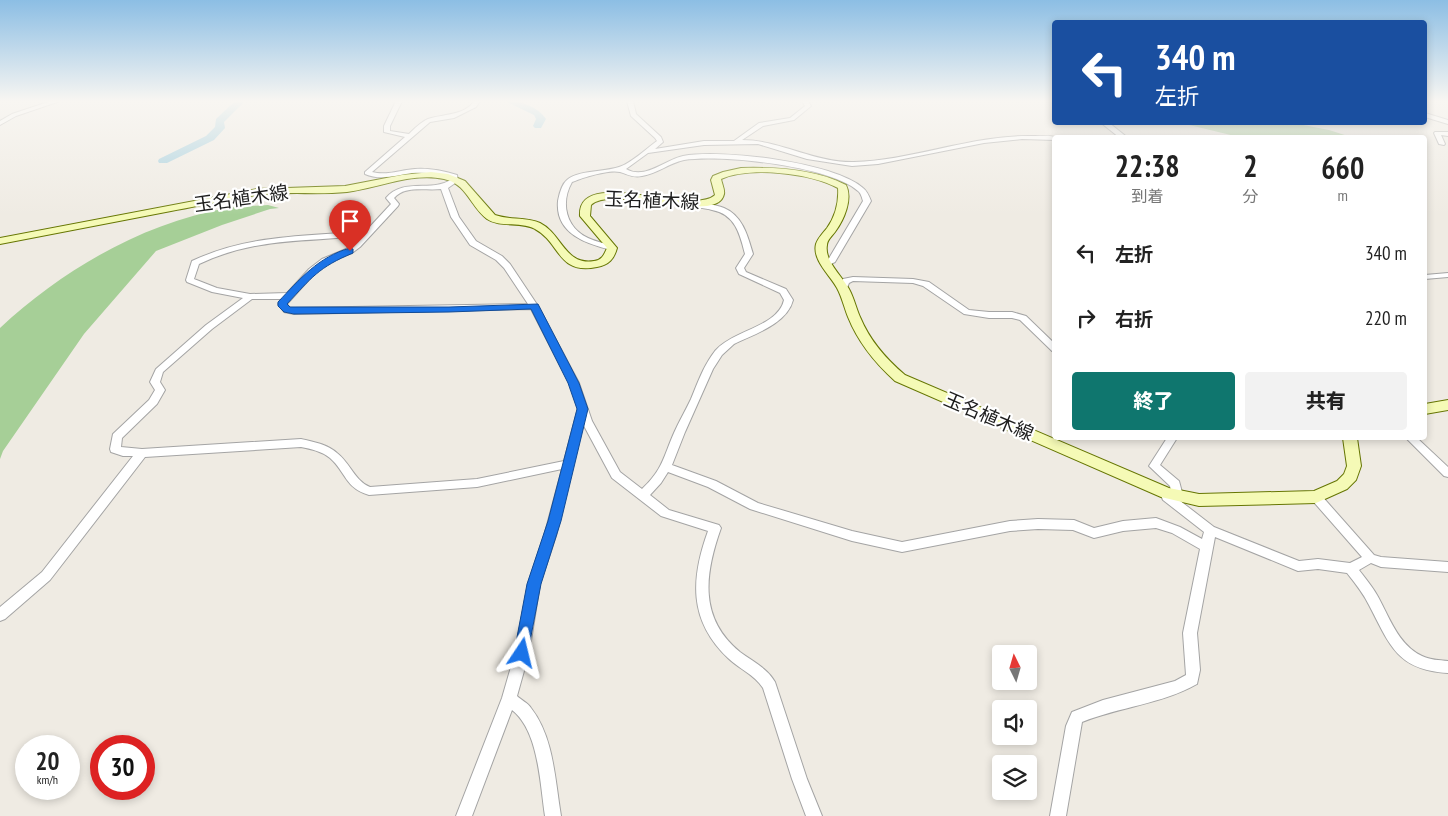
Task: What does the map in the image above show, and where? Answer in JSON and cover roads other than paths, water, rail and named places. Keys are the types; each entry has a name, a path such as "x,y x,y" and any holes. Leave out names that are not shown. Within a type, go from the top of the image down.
{"main road":[{"name":"玉名植木線","path":"612,248 585,216 584,210 587,203 605,196 621,195 687,204 716,200 720,193 716,178 726,173 801,172 836,181 843,187 845,196 840,214 823,240 821,248 827,264 843,288 854,319 873,352 884,365 900,378 1171,494 1199,500 1316,497 1342,485 1351,476 1354,466 1350,440"},
{"name":"玉名植木線","path":"0,241 257,192 347,189 411,177 443,176 456,180"},
{"path":"456,180 462,183 491,217 533,224 542,228 566,258 579,265 590,266 602,263 607,260 612,248"},
{"path":"1427,409 1448,405"}],"street":[{"path":"406,139 367,173 376,176 426,172 454,176 456,180 444,187 403,189 393,193 390,198 395,204 369,233 350,251 326,261 312,271 287,296 282,304 287,310 294,311 449,310 534,306"},
{"path":"612,248 583,239 565,223 562,216 562,205 566,187 570,181 587,174 620,169 658,144 660,139"},
{"path":"736,142 740,139"},
{"path":"645,152 704,143 764,143 799,155 852,164 878,162 984,141 1008,139"},
{"path":"1440,139 1442,144"},
{"path":"620,169 629,174 640,176 675,160 706,157 783,164 832,174 859,188 867,201 831,262 827,264"},
{"path":"444,187 455,217 473,243 499,258 508,266 534,306 574,383 582,409 616,475 665,513 715,528 705,556 702,572 702,596 711,626 717,638 732,654 768,682 814,816"},
{"path":"642,496 666,467 678,436 699,392 706,369 715,357 726,345 775,320 786,311 790,302 788,295 783,291 743,274 740,268 749,254 748,246 736,221 722,210 700,204 687,204"},
{"path":"287,296 250,297 215,290 190,280 196,263 207,256 238,245 369,233"},
{"path":"1427,277 1448,275"},
{"path":"843,288 846,280 853,279 913,281 926,284 966,312 1012,315 1023,318 1052,346"},
{"path":"250,297 209,327 160,371 155,382 160,390 153,402 117,437 115,449 142,454 301,443 317,446 334,456 359,487 368,491 445,487 479,482 546,466 568,464"},
{"path":"1045,338 1052,337"},
{"path":"464,816 509,698 522,653 534,584 550,536 582,409"},
{"path":"1171,440 1154,466 1175,484 1171,494 1167,497 1210,530 1298,566 1318,564 1351,568 1370,558"},
{"path":"1413,440 1448,473"},
{"path":"0,615 46,576 142,454"},
{"path":"666,467 712,484 754,506 852,536 902,547 1010,526 1038,524 1074,525 1094,533 1123,526 1156,523 1176,530 1206,546"},
{"path":"1316,497 1370,558 1381,562 1448,567"},
{"path":"1058,816 1072,726 1077,717 1103,707 1178,687 1192,679 1194,670 1190,633 1210,530"},
{"path":"1351,568 1372,599 1392,640 1417,663 1448,667"},
{"path":"509,698 515,705 526,712 538,738 553,816"}],"waterway":[{"path":"163,161 208,139"}]}
